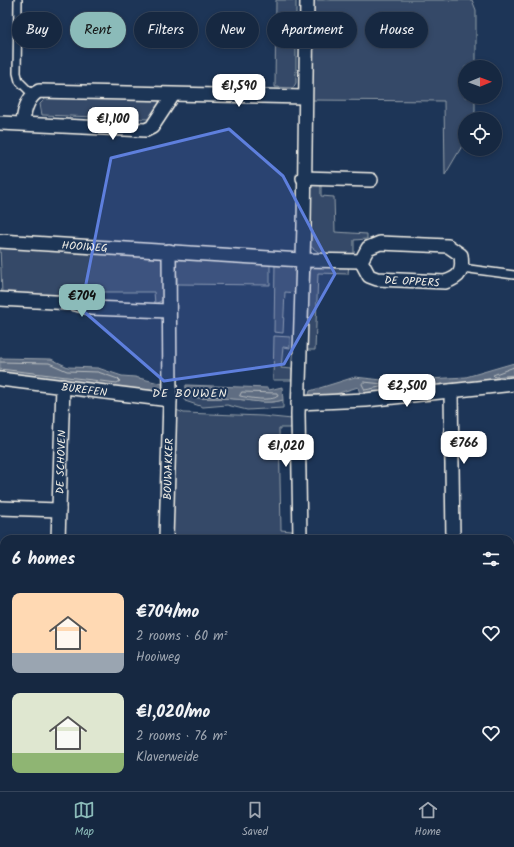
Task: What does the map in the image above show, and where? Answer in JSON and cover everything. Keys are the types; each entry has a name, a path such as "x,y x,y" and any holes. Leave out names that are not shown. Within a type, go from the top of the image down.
{"street":[{"path":"300,535 298,409 307,0"},
{"path":"23,124 24,111 32,94 39,91 50,90 173,95 304,97"},
{"path":"0,123 146,130 152,127 173,95"},
{"path":"303,178 371,180"},
{"name":"HOOIWEG","path":"0,241 302,260"},
{"path":"302,260 361,261 368,248 380,243 448,246 461,255 462,268"},
{"path":"169,251 168,311 170,400"},
{"name":"DE OPPERS","path":"361,261 368,276 377,279 445,282 456,279 462,268"},
{"path":"0,299 72,302 92,308 168,311"},
{"name":"BUREFEN","path":"0,379 170,400"},
{"path":"298,409 514,384"},
{"name":"DE SCHOVEN","path":"58,535 63,386"},
{"path":"451,391 453,535"},
{"name":"BOUWAKKER","path":"166,535 170,400"},
{"path":"0,508 59,510"}],"lane":[{"path":"18,0 17,73 19,81 32,94"},
{"path":"462,268 514,275"}],"highlighted area":[{"path":"229,129 283,176 335,274 284,364 164,381 81,309 111,158"}],"shaded area":[{"path":"276,0 296,0 296,12 276,12"},
{"path":"312,0 472,0 476,10 476,60 458,60 458,104 475,104 475,112 458,112 458,153 445,175 444,101 311,100 312,48 357,48 357,12 312,12"},
{"path":"275,48 296,48 296,83 293,88 275,87"},
{"path":"47,97 165,99 165,101 148,119 42,115 40,104"},
{"path":"321,184 321,196 334,197 335,232 367,234 367,239 354,240 354,255 321,254 310,246 309,190 312,185"},
{"path":"0,247 162,256 163,300 155,304 154,292 91,292 91,298 2,294"},
{"path":"176,258 270,263 270,285 177,284 177,275 174,274 174,262 176,262"},
{"path":"275,263 292,265 296,268 297,293 285,292 283,333 274,332"},
{"path":"349,264 348,274 318,273 315,350 306,350 310,271 314,266"},
{"path":"274,336 290,337 290,348 283,347 281,368 292,369 292,380 273,380"},
{"path":"185,395 198,398 227,398 265,402 283,400 283,408 247,410 227,405 203,407 185,401"},
{"path":"176,410 184,413 262,416 292,419 291,428 279,428 281,530 292,531 292,535 173,535"}],"water":[{"path":"0,358 51,359 68,367 98,368 122,376 135,377 163,384 165,386 164,392 0,373"},
{"path":"514,363 514,379 360,394 358,387 323,398 308,398 310,391 355,377 391,381 466,377"},
{"path":"186,385 268,388 269,390 282,387 283,400 265,402 227,398 198,398 185,395"}],"district":[{"name":"DE BOUWEN","path":"190,393"}]}
